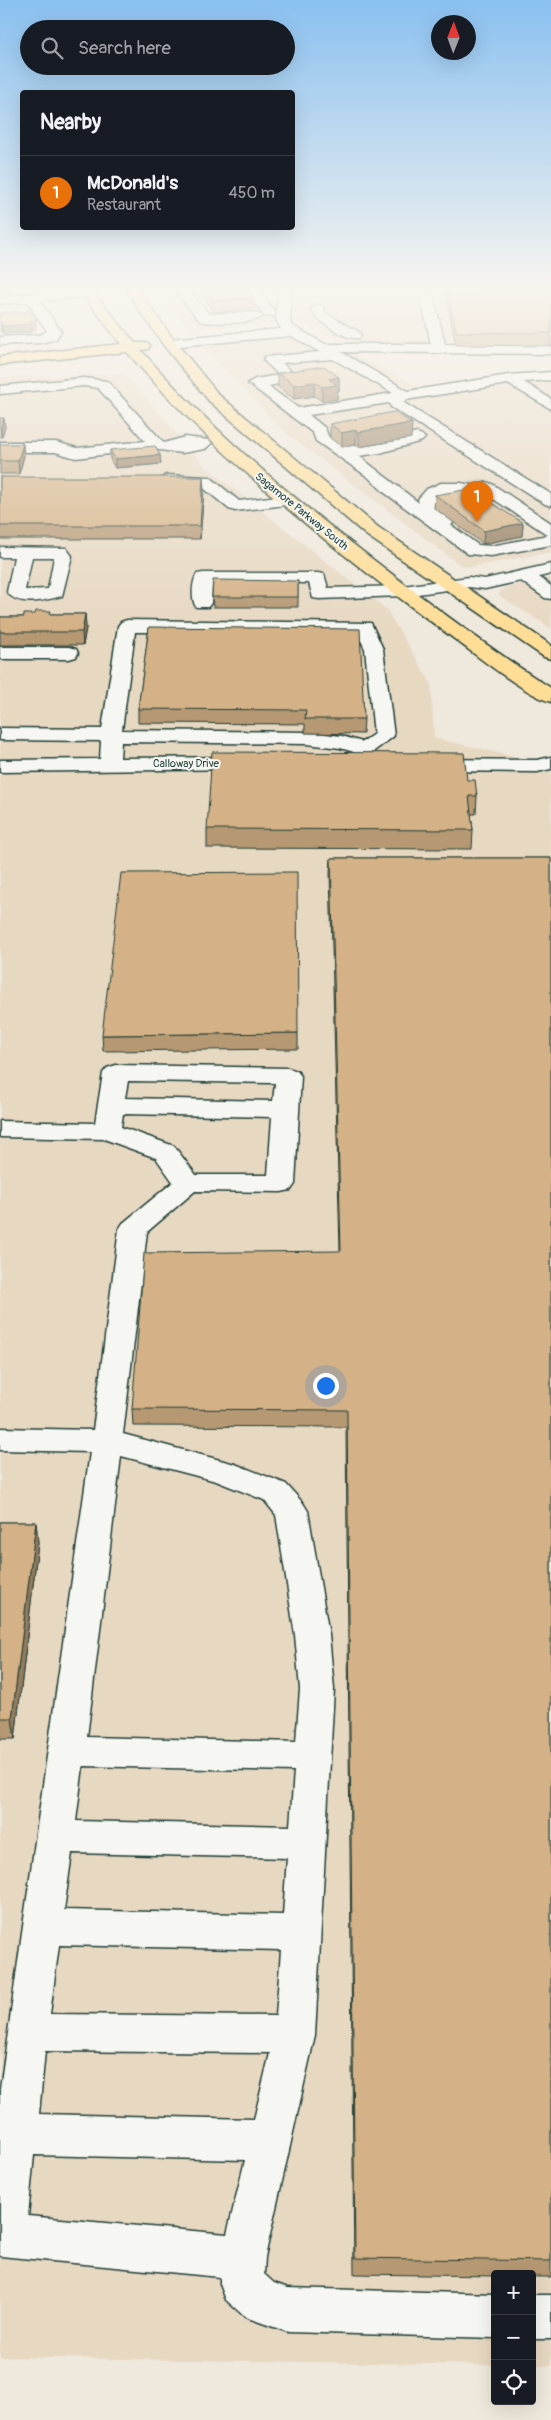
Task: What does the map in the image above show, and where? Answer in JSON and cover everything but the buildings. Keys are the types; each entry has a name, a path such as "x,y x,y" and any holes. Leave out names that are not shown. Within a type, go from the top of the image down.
{"main road":[{"name":"Sagamore Parkway South","path":"179,403 211,442 404,591 521,677 551,696"},
{"path":"220,403 372,531 460,584 551,653"}],"street":[{"path":"120,403 162,446"},
{"path":"282,403 340,451 374,474 391,490 474,550 502,549 551,540"},
{"path":"295,413 357,403"},
{"path":"396,403 551,502"},
{"path":"340,451 389,452 416,438 399,426"},
{"path":"321,435 349,433"},
{"path":"0,447 56,448 76,453 162,446 179,449 211,442"},
{"path":"356,462 459,444"},
{"path":"391,490 500,469"},
{"path":"468,475 551,532"},
{"path":"145,480 204,480 235,506 286,500"},
{"path":"501,497 453,487 438,489 431,493 426,500 432,511 479,545 502,549"},
{"path":"0,552 24,552"},
{"path":"460,584 470,574 551,557"},
{"path":"202,603 203,578 318,578 319,594 404,591 460,584 485,584 551,569"},
{"path":"524,575 551,594"},
{"path":"0,734 111,736 307,738 342,742 364,761 384,736 374,649 364,627 127,626 111,736 110,765"},
{"path":"0,652 69,653"},
{"name":"Calloway Drive","path":"0,766 110,765 170,762 267,764"},
{"path":"412,765 536,766 551,763"},
{"path":"109,1118 116,1073 288,1076 282,1184 188,1183 133,1229 67,1751 27,2032 4,2236 243,2257"},
{"path":"0,1129 109,1118 165,1152 188,1183"},
{"path":"0,1439 107,1442 224,1472 275,1492 292,1511 312,1635 317,1689 309,1842 295,2035 243,2257 242,2284 261,2301 288,2310 491,2316"},
{"path":"67,1751 314,1757"},
{"path":"55,1837 309,1842"},
{"path":"42,1927 303,1933"},
{"path":"27,2032 295,2035"},
{"path":"14,2134 269,2140"},
{"path":"536,2317 551,2318"}],"shaded area":[{"path":"0,403 150,403 205,466 386,609 431,683 434,738 551,765 551,2366 536,2365 536,2270 491,2270 491,2365 0,2357"},
{"path":"257,403 551,403 551,552 471,567 460,565 287,434"},
{"path":"551,577 551,628 498,595 504,588"}],"place":[{"name":"McDonald's","path":"477,522"}]}
